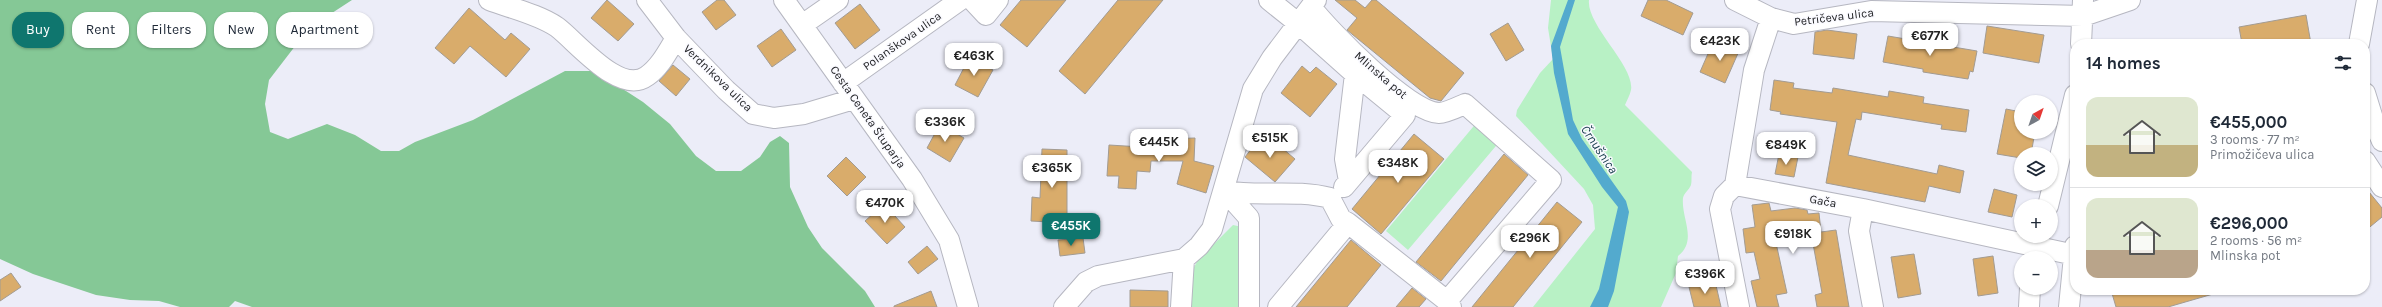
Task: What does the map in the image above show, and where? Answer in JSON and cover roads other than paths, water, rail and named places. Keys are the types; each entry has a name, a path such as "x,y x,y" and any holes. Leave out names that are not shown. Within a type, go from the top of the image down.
{"street":[{"path":"489,0 556,27 601,66 620,78 638,81 646,77 655,70 676,38"},
{"name":"Verdnikova ulica","path":"647,0 676,38 726,90 753,114 774,118 804,114 849,91"},
{"name":"Cesta Ceneta Štuparja","path":"784,0 912,179 949,240 968,307"},
{"path":"802,25 838,0"},
{"name":"Polanškova ulica","path":"849,91 960,0"},
{"path":"972,0 986,14 998,0"},
{"path":"1268,0 1299,24 1354,74 1409,109 1343,189 1345,221 1278,307"},
{"name":"Petričeva ulica","path":"1734,0 1771,18 1794,24 1873,6 2083,8 2130,0"},
{"path":"2360,39 2367,0"},
{"path":"1064,307 1086,282 1098,276 1184,259 1200,246 1212,229 1225,191 1253,89 1272,58 1314,3"},
{"name":"Mlinska pot","path":"1314,3 1327,27 1360,58 1409,109 1439,113 1465,104 1551,180 1449,304"},
{"path":"2082,39 2083,8"},
{"path":"1739,307 1720,209 1724,196 1735,186 1754,70 1771,18"},
{"path":"1349,181 1345,159 1354,74"},
{"path":"2370,107 2382,140"},
{"path":"2050,199 2070,120"},
{"path":"2370,168 2382,186"},
{"name":"Gača","path":"1735,186 1863,209 2037,247 2070,251"},
{"path":"1225,191 1247,195 1310,193 1330,198 1345,221 1449,304"},
{"path":"1225,191 1249,218 1249,307"},
{"path":"1863,209 1859,231 1873,307"},
{"path":"1181,307 1184,259"},
{"path":"2029,307 2030,295"},
{"path":"2069,307 2070,295"}],"water":[{"name":"Črnušnica","path":"1568,0 1575,0 1560,47 1573,120 1582,139 1626,201 1629,212 1614,291 1608,307 1590,307 1599,289 1618,207 1602,187 1568,134 1554,73 1551,46"}]}
